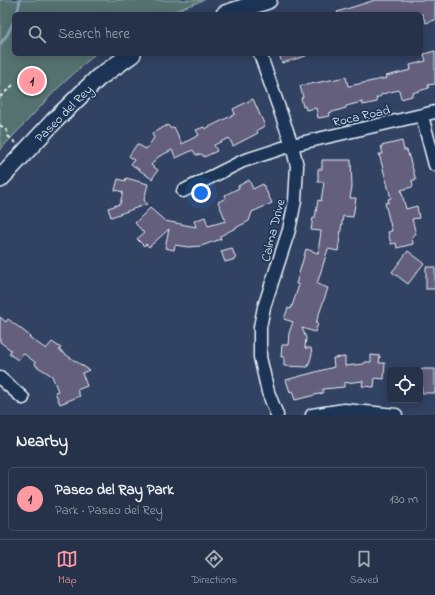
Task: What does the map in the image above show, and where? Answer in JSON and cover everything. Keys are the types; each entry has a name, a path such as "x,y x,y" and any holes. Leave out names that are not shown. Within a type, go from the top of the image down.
{"main road":[{"path":"230,12 268,0"},
{"name":"Paseo del Rey","path":"0,178 54,121 98,78 129,56"}],"street":[{"name":"Calma Drive","path":"261,56 292,145 297,166 295,200 289,230 264,307 260,327 260,357 268,392 277,415"},
{"name":"Roca Road","path":"183,191 243,161 292,145 435,112"},
{"path":"422,116 435,165"},
{"path":"0,378 23,398"},
{"path":"312,415 344,410 396,415"}],"path":[{"path":"0,97 13,84"},
{"path":"0,126 7,131 8,136 26,151"}],"green space":[{"path":"0,0 204,0 171,12 12,12 12,56 93,56 56,90 0,150"}],"building":[{"path":"375,0 435,0 435,20 426,23 423,12 337,12"},
{"path":"435,51 435,84 428,85 429,88 412,93 412,96 401,99 399,90 382,94 376,98 377,102 363,105 362,102 346,106 346,108 329,113 330,116 318,118 316,108 306,110 305,106 303,107 301,98 303,97 300,86 346,77 348,86 387,78 386,76 411,70 410,65 426,61 424,54"},
{"path":"280,56 306,56 282,63"},
{"path":"253,99 265,126 257,130 258,133 233,146 229,138 214,145 217,151 204,157 202,154 196,155 193,150 176,158 172,150 158,157 151,165 158,170 152,179 131,164 134,160 129,156 137,144 146,149 154,138 152,133 168,125 171,129 174,127 182,144 199,135 196,130 204,127 205,129 235,114 233,109"},
{"path":"402,141 404,150 407,150 416,180 412,180 412,187 401,190 406,209 417,206 419,218 412,219 416,234 412,236 413,244 397,248 396,243 391,244 388,232 392,231 385,203 389,202 388,199 391,198 379,154 383,154 381,146"},
{"path":"322,160 351,160 352,187 350,198 356,198 353,217 343,216 338,251 328,249 317,284 328,288 316,323 318,324 315,332 302,328 306,338 305,348 311,348 312,354 308,367 284,366 284,357 281,357 282,345 288,345 289,333 293,322 284,319 288,308 291,309 299,285 296,284 306,249 318,253 321,231 311,230 318,200 321,201 324,182 318,182 318,169 322,169"},
{"path":"126,178 148,184 144,200 147,204 111,217 108,208 120,204 123,192 115,190 118,179 125,181"},
{"path":"249,180 253,189 263,184 272,203 252,212 249,221 220,236 221,239 201,246 188,247 175,245 174,250 165,248 169,229 149,247 146,244 144,246 137,239 144,233 135,223 150,208 165,221 196,227 194,221 205,217 208,226 226,221 218,202 226,198 225,195 239,188 238,186"},
{"path":"232,248 236,259 225,262 221,251"},
{"path":"408,251 424,263 408,284 392,272"},
{"path":"426,267 435,267 435,289 426,289"},
{"path":"0,317 6,322 8,319 46,349 52,342 61,348 59,350 89,370 82,373 87,386 77,390 80,396 60,404 55,392 58,391 52,376 35,365 36,363 23,353 18,360 9,354 11,350 0,342"},
{"path":"371,355 380,356 379,363 385,363 384,379 375,378 374,387 362,386 363,381 344,383 344,387 323,389 323,393 295,400 292,391 290,392 286,380 334,367 333,358 345,357 345,366 371,362"},
{"path":"423,369 435,369 435,393 423,393"}],"waterway":[{"path":"17,12 20,0"},
{"path":"0,44 12,25"}],"place":[{"name":"Paseo del Ray Park","path":"32,81"}]}
